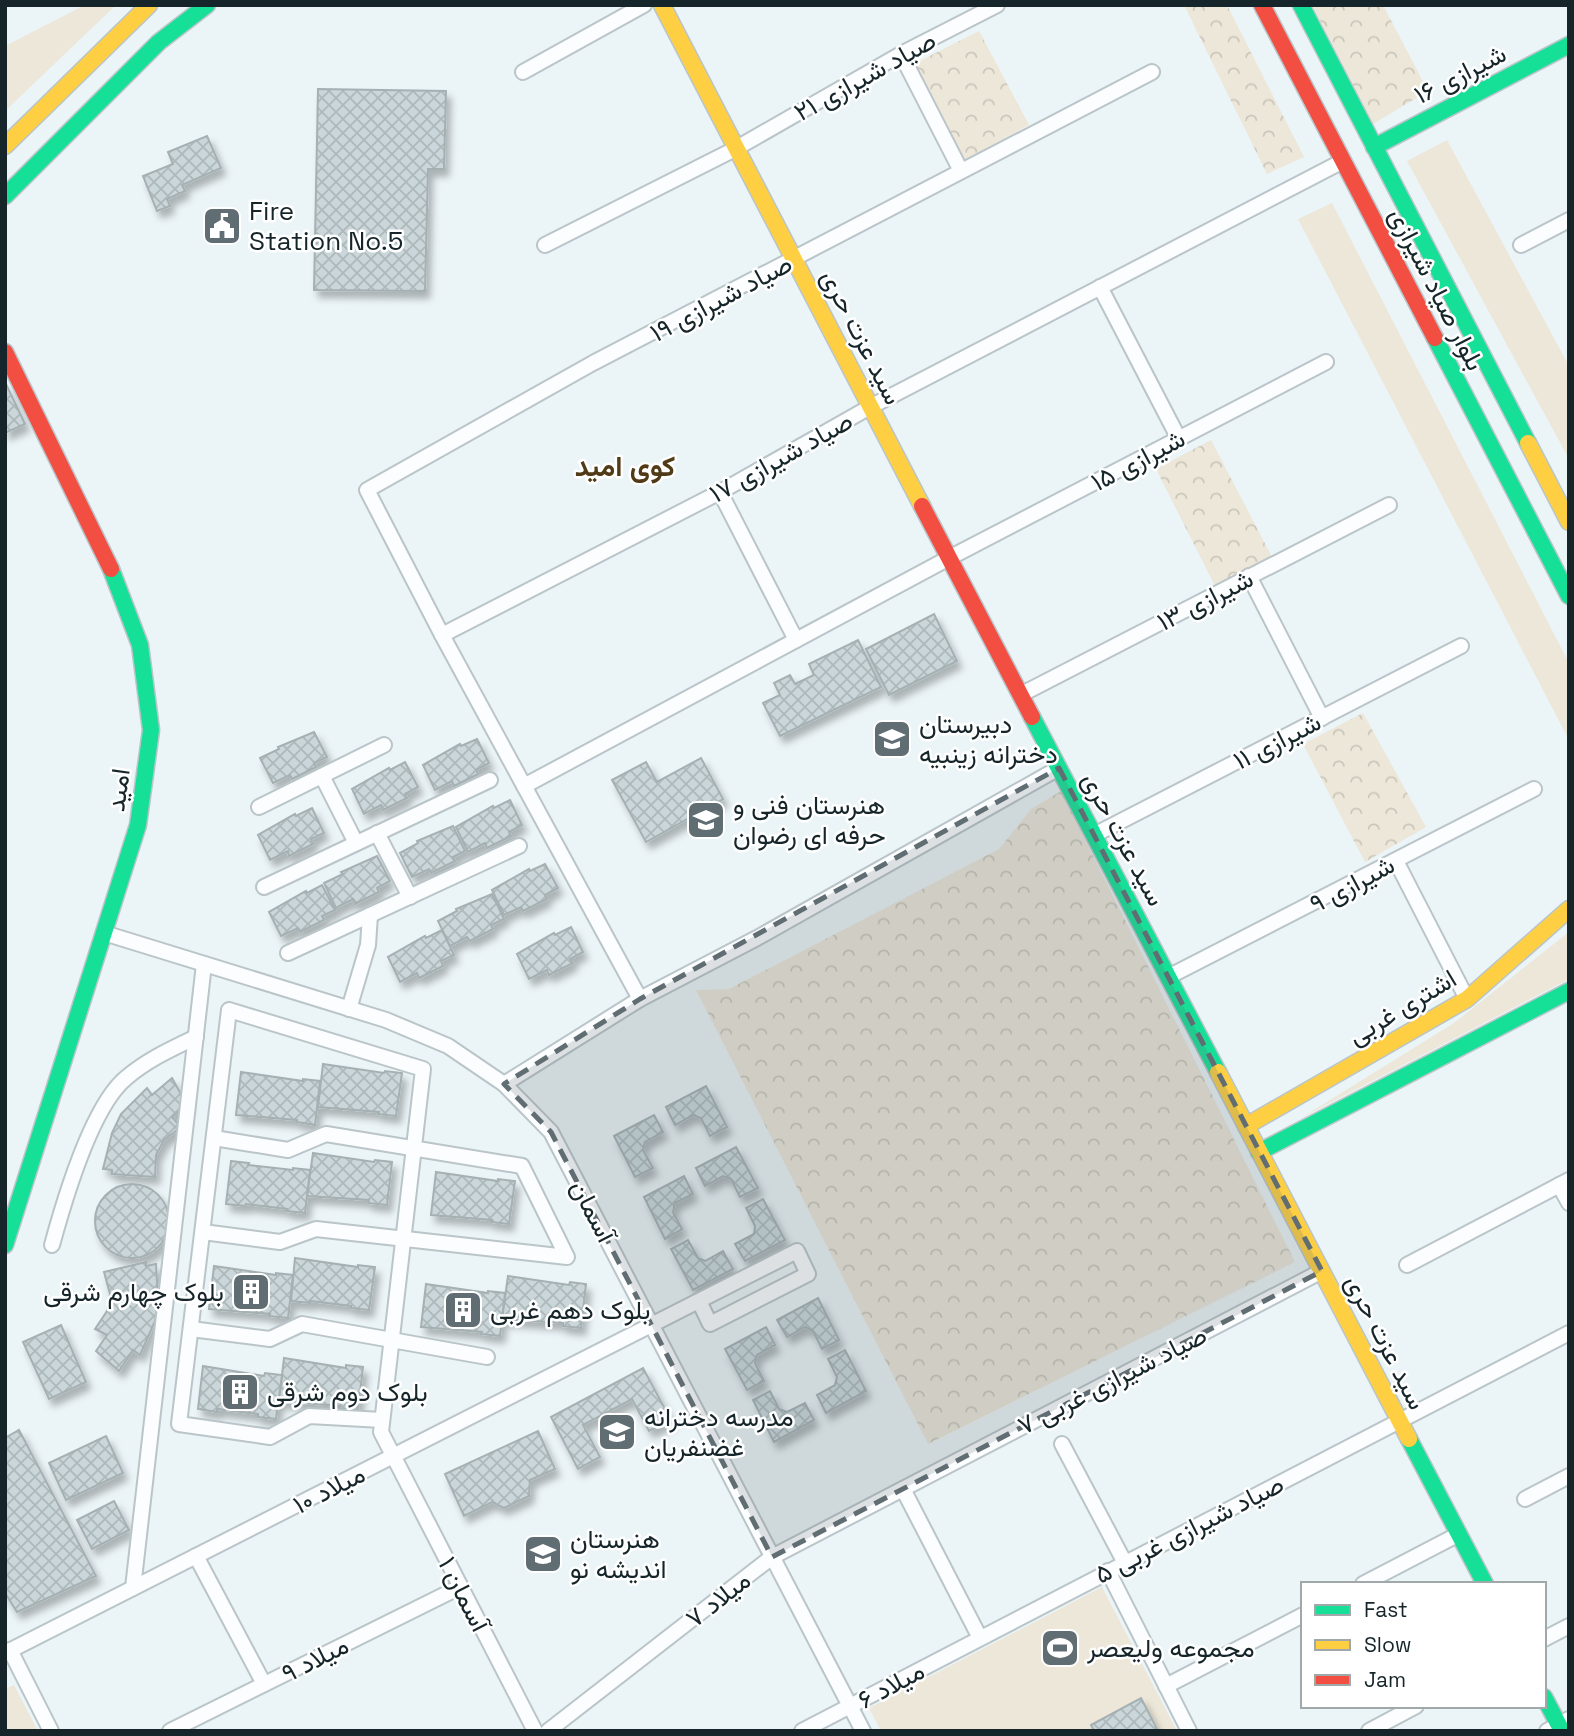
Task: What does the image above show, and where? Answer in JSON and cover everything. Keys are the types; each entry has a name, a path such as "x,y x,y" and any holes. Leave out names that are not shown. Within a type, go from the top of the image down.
{"street":[{"path":"5,146 149,5"},
{"path":"5,196 159,42 206,5"},
{"path":"523,72 645,5"},
{"name":"سید عزت حری","path":"662,5 1484,1582"},
{"name":"بلوار صیاد شیرازی","path":"1262,5 1569,596"},
{"name":"بلوار صیاد شیرازی","path":"1300,5 1569,522"},
{"name":"صیاد شیرازی ۲۱","path":"545,245 735,149 988,7"},
{"name":"شیرازی ۱۶","path":"1374,146 1569,45"},
{"path":"901,54 961,171"},
{"name":"صیاد شیرازی ۱۹","path":"442,635 367,491 593,363 1152,72"},
{"name":"صیاد شیرازی ۱۷","path":"442,635 720,492 870,407 1343,160"},
{"path":"1521,245 1569,220"},
{"path":"1100,287 1178,439"},
{"name":"امید","path":"5,352 107,558 140,645 151,730 138,825 5,1245"},
{"name":"شیرازی ۱۵","path":"524,786 949,558 1326,362"},
{"path":"720,492 796,640"},
{"name":"شیرازی ۱۳","path":"1020,695 1389,505"},
{"path":"1249,576 1321,718"},
{"path":"442,635 640,999"},
{"name":"شیرازی ۱۱","path":"1094,835 1461,646"},
{"path":"259,807 384,745"},
{"path":"503,1084 640,999 757,938 1059,768"},
{"path":"322,776 356,844"},
{"path":"264,887 490,780"},
{"name":"شیرازی ۹","path":"1168,977 1534,789"},
{"path":"377,833 410,897"},
{"path":"288,953 519,846"},
{"path":"1396,861 1467,999"},
{"name":"اشتری غربی","path":"1246,1126 1467,999 1569,909"},
{"path":"349,1009 368,945 370,915"},
{"name":"آسمان","path":"104,933 386,1020 448,1046 503,1084 551,1132 863,1731"},
{"path":"133,1588 204,964"},
{"path":"1259,1152 1569,991"},
{"path":"229,1010 423,1069 414,1148 382,1420 309,1416 270,1437 179,1424 229,1010"},
{"path":"52,1245 61,1210 100,1111 124,1079 158,1055 196,1037"},
{"path":"1282,1106 1278,1115 1280,1122 1293,1134"},
{"path":"202,1232 280,1242 316,1229 567,1257 522,1166 326,1134 288,1150 214,1138"},
{"path":"1407,1265 1564,1183 1569,1203"},
{"name":"میلاد ۱۰","path":"8,1651 797,1251 808,1274 710,1324 699,1301"},
{"name":"صیاد شیرازی غربی ۷","path":"903,1489 1321,1271"},
{"path":"191,1329 270,1339 302,1324 487,1357"},
{"name":"صیاد شیرازی غربی ۵","path":"980,1638 1569,1333"},
{"name":"آسمان ۱","path":"382,1420 380,1432 535,1731"},
{"path":"1062,1444 1125,1563"},
{"path":"1525,1499 1569,1476"},
{"path":"903,1489 980,1638"},
{"name":"میلاد ۷","path":"548,1731 772,1557 903,1489"},
{"path":"1367,1582 1459,1534"},
{"path":"195,1556 264,1684"},
{"path":"1108,1571 1189,1731"},
{"name":"میلاد ۹","path":"170,1731 460,1587"},
{"path":"1166,1686 1301,1616"},
{"path":"1546,1638 1569,1626"},
{"name":"میلاد ۶","path":"802,1731 980,1638"},
{"path":"8,1651 51,1731"},
{"path":"1546,1701 1559,1726"},
{"path":"1369,1731 1412,1708"}],"highlighted area":[{"path":"1059,768 1322,1271 772,1557 551,1132 504,1084 640,999"}],"green space":[{"path":"85,5 116,5 5,111 5,46"},
{"path":"1184,5 1227,5 1304,157 1267,174"},
{"path":"1312,5 1383,5 1428,91 1373,124"},
{"path":"979,31 1029,125 957,164 908,67"},
{"path":"1447,140 1569,366 1569,459 1407,161"},
{"path":"1332,203 1569,663 1569,740 1298,219"},
{"path":"1211,440 1272,557 1216,588 1156,469"},
{"path":"1363,713 1426,827 1365,862 1303,744"},
{"path":"1061,791 1295,1262 928,1444 696,990 729,989 999,849 1031,809"},
{"path":"1569,932 1569,979 1301,1118 1454,1023"},
{"name":"مجموعه ولیعصر","path":"1102,1587 1177,1731 881,1731 869,1708"},
{"path":"14,1685 38,1731 5,1731 5,1689"}],"building":[{"path":"318,89 446,91 444,169 428,169 425,291 314,290"},
{"path":"207,136 221,168 182,185 185,191 167,199 170,206 157,211 143,176 173,164 168,152"},
{"path":"5,382 25,424 5,433"},
{"path":"934,614 957,661 889,695 866,649"},
{"path":"858,640 881,687 780,736 763,703 780,695 774,683 790,675 795,684 814,675 809,664"},
{"path":"314,732 327,757 314,763 316,767 292,779 290,775 273,783 260,758 279,749 278,747"},
{"path":"477,739 489,763 476,770 478,774 454,786 452,781 435,790 423,765 460,744 461,746"},
{"path":"701,758 723,799 646,842 612,780 646,762 657,782"},
{"path":"405,762 418,787 405,794 407,798 383,810 381,805 364,814 352,789"},
{"path":"510,800 522,825 509,832 511,836 487,848 485,843 468,852 456,827 493,806 494,808"},
{"path":"312,808 324,833 311,839 313,844 289,856 288,851 270,860 258,835 295,814 296,816"},
{"path":"453,826 465,851 453,857 455,861 431,873 429,869 412,877 400,853 418,843 417,841"},
{"path":"377,856 390,881 377,888 379,892 355,904 353,899 336,908 324,883"},
{"path":"545,864 558,888 545,895 547,899 523,911 521,907 504,915 492,890 529,869 530,871"},
{"path":"322,885 335,910 322,916 324,920 300,932 298,928 281,936 269,912"},
{"path":"492,894 504,919 491,925 493,929 470,941 467,937 450,946 438,921 457,911 456,909"},
{"path":"571,927 583,952 570,959 573,963 549,975 547,970 529,979 517,954 554,933 555,935"},
{"path":"442,930 454,955 441,961 443,966 419,978 417,973 400,982 388,957 425,936 426,938"},
{"path":"323,1064 402,1073 396,1116 318,1107"},
{"path":"241,1072 320,1081 315,1125 297,1120 236,1115"},
{"path":"172,1078 187,1105 172,1117 181,1127 164,1140 156,1155 155,1177 112,1174 112,1170 103,1169 112,1133 121,1114 147,1088 152,1095"},
{"path":"706,1086 727,1127 710,1136 701,1118 693,1115 675,1125 666,1107"},
{"path":"654,1115 663,1132 645,1142 643,1150 653,1168 635,1177 614,1136"},
{"path":"736,1147 758,1188 740,1197 731,1179 723,1176 705,1186 696,1168"},
{"path":"313,1153 392,1162 387,1205 368,1203 369,1200 307,1196"},
{"path":"231,1161 310,1170 305,1213 246,1204 226,1204"},
{"path":"436,1172 515,1181 509,1224 431,1215"},
{"path":"684,1176 693,1194 675,1203 673,1212 682,1229 665,1239 644,1197"},
{"path":"132,1184 153,1190 163,1200 169,1221 163,1242 153,1252 132,1258 111,1252 101,1242 95,1221 101,1200 111,1190"},
{"path":"763,1199 785,1240 745,1261 735,1244 754,1234 755,1226 746,1208"},
{"path":"688,1240 698,1258 705,1261 723,1251 733,1269 693,1290 671,1249"},
{"path":"295,1258 375,1267 369,1310 310,1301 291,1301"},
{"path":"146,1262 146,1266 156,1264 158,1301 155,1321 140,1355 133,1350 119,1371 96,1351 107,1335 95,1329 107,1311 110,1294 104,1272"},
{"name":"بلوک چهارم شرقی","path":"214,1266 293,1275 288,1318 209,1309"},
{"path":"508,1276 569,1285 570,1282 586,1284 581,1328 563,1326 563,1323 502,1319"},
{"name":"بلوک دهم غربی","path":"426,1284 505,1293 500,1336 421,1327"},
{"path":"818,1298 839,1340 822,1349 813,1331 805,1327 787,1337 777,1320"},
{"path":"61,1325 86,1382 49,1399 23,1342"},
{"path":"766,1327 775,1345 757,1355 755,1363 764,1381 747,1390 725,1349"},
{"path":"845,1350 866,1391 826,1413 817,1395 835,1385 837,1377 828,1359"},
{"path":"284,1358 346,1368 346,1365 363,1367 358,1410 279,1401"},
{"name":"بلوک دوم شرقی","path":"203,1366 264,1376 265,1373 282,1375 276,1419 258,1417 258,1414 198,1409"},
{"path":"643,1368 671,1420 649,1431 632,1399 583,1425 600,1457 578,1469 551,1417"},
{"path":"770,1391 779,1409 787,1412 805,1403 814,1420 774,1442 753,1400"},
{"path":"19,1430 96,1576 17,1612 5,1593 5,1438"},
{"path":"538,1431 555,1469 530,1480 529,1496 504,1508 492,1502 464,1516 445,1474"},
{"path":"106,1436 123,1473 66,1500 49,1463"},
{"path":"114,1501 129,1530 92,1549 77,1520"},
{"path":"1141,1698 1158,1731 1094,1731 1091,1725"}],"traffic: fast":[{"path":"5,196 159,42 207,5"},
{"path":"1301,5 1528,443"},
{"path":"1374,147 1569,45"},
{"path":"1435,338 1569,596"},
{"path":"5,1245 138,825 151,730 140,645 111,569"},
{"path":"1032,717 1218,1072"},
{"path":"1259,1152 1569,991"},
{"path":"1409,1439 1484,1582"},
{"path":"1546,1701 1562,1731"}],"traffic: slow":[{"path":"5,146 149,5"},
{"path":"662,5 922,506"},
{"path":"1528,443 1569,522"},
{"path":"1246,1126 1467,999 1569,909"},
{"path":"1218,1072 1409,1439"}],"traffic: jam":[{"path":"1262,5 1435,338"},
{"path":"5,352 111,569"},
{"path":"922,506 1032,717"}],"place":[{"name":"Fire Station No.5","path":"222,226"},
{"name":"دبیرستان دخترانه زینبیه","path":"892,739"},
{"name":"هنرستان فنی و حرفه ای رضوان","path":"706,820"},
{"name":"بلوک چهارم شرقی","path":"251,1292"},
{"name":"بلوک دهم غربی","path":"463,1310"},
{"name":"بلوک دوم شرقی","path":"240,1392"},
{"name":"مدرسه دخترانه غضنفریان","path":"617,1432"},
{"name":"هنرستان اندیشه نو","path":"543,1554"},
{"name":"مجموعه ولیعصر","path":"1060,1648"}],"district":[{"name":"کوی امید","path":"625,466"}]}
